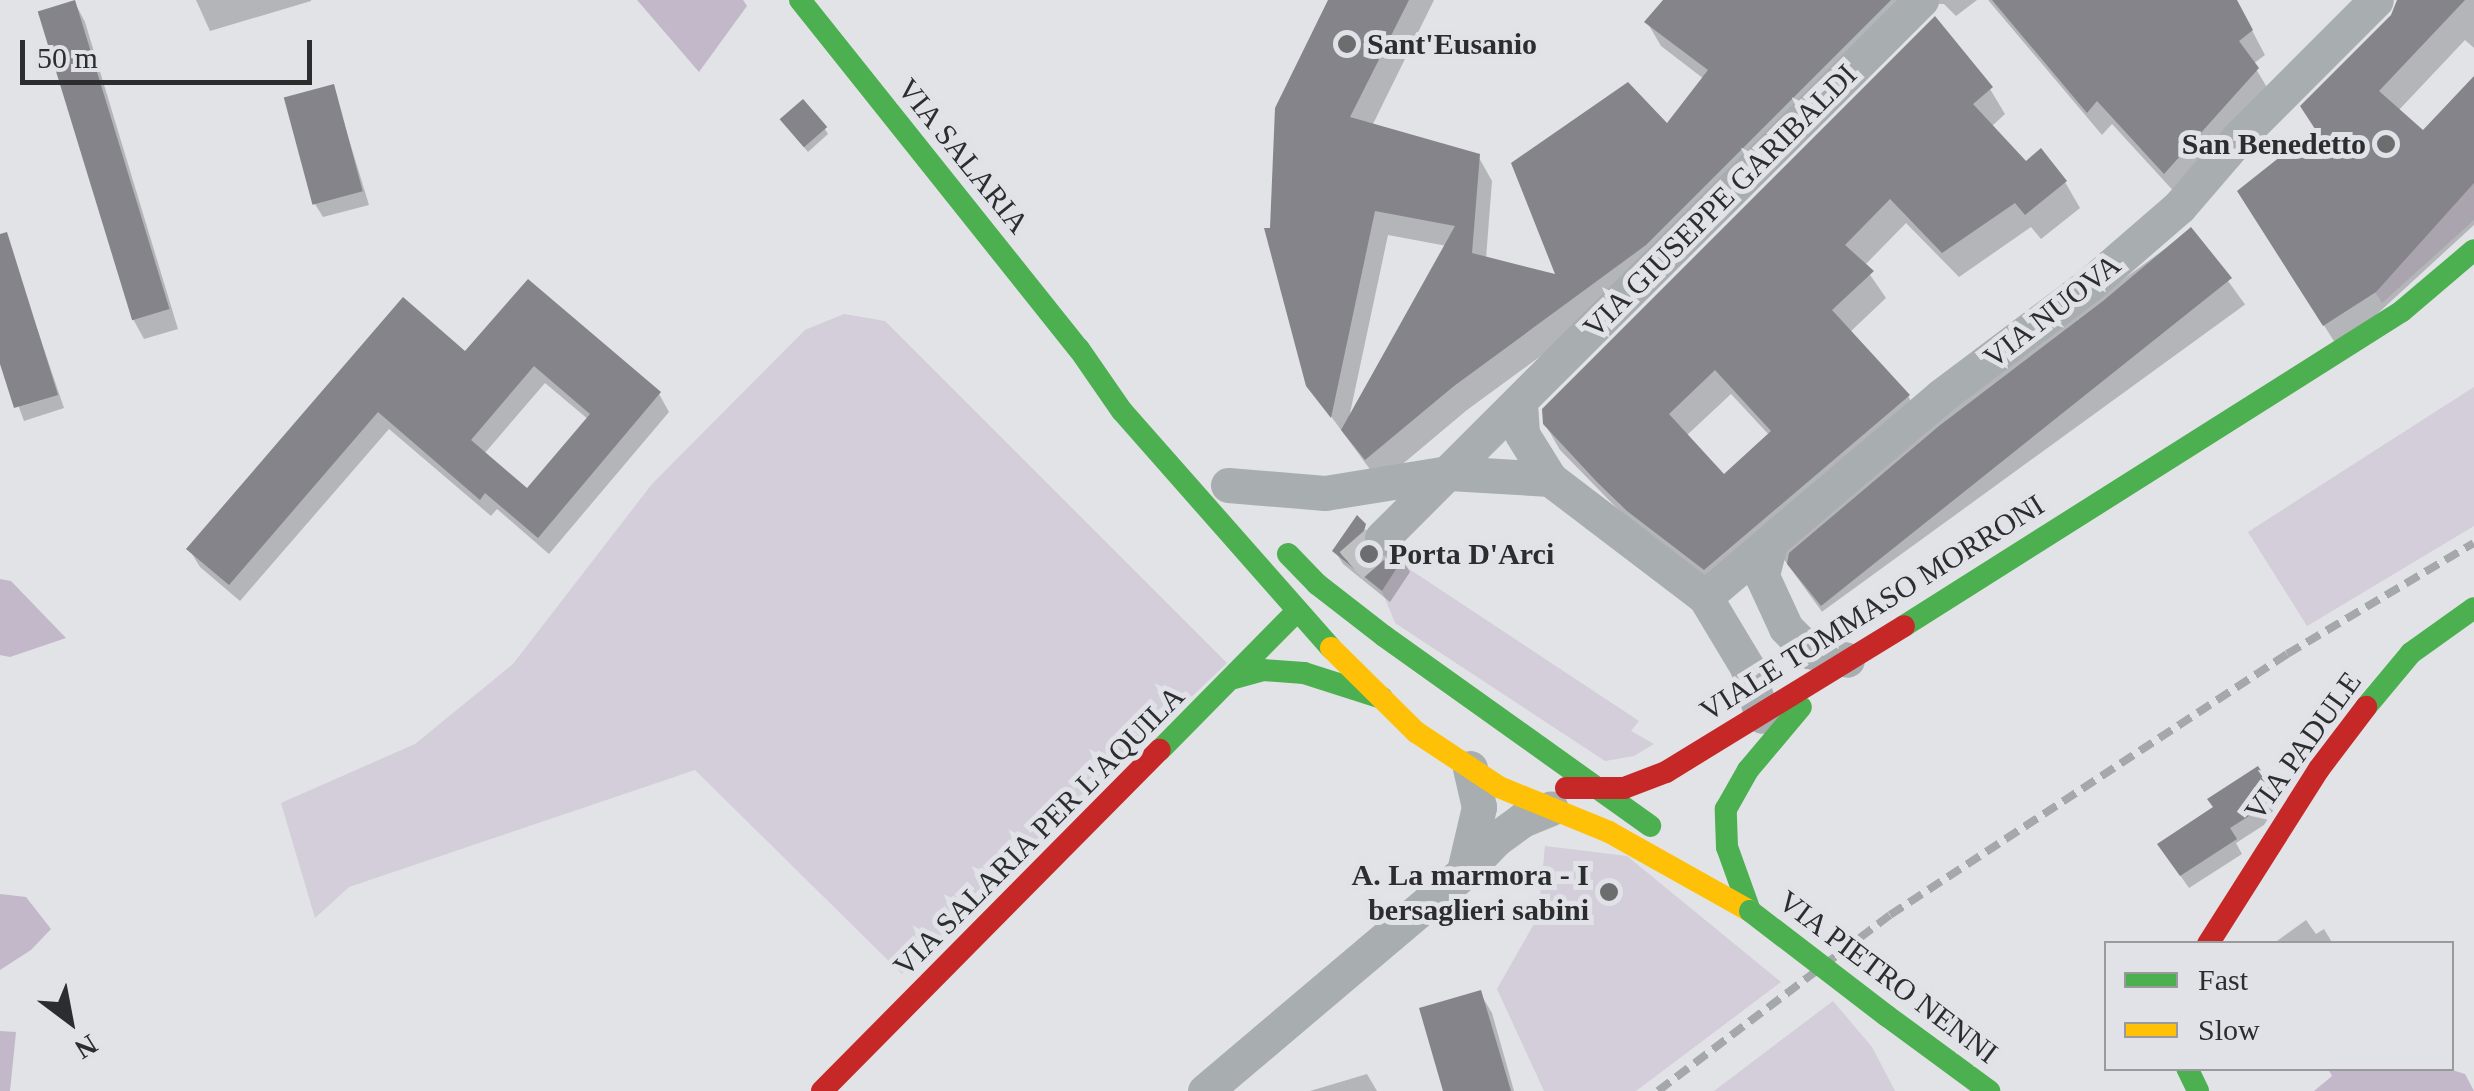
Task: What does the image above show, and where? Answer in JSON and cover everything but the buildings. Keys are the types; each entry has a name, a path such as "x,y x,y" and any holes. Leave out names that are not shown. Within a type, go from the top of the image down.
{"main road":[{"name":"VIA SALARIA","path":"800,0 1079,348 1122,411 1309,599"},
{"name":"VIALE TOMMASO MORRONI","path":"1485,777 1597,788 1667,789 1762,716 2402,311 2474,250"},
{"name":"VIA SALARIA","path":"1079,348 1174,434"},
{"path":"1222,478 1253,514"},
{"path":"1750,911 1609,832 1485,777 1422,737 1382,698 1309,599 1283,549 1301,598 1309,599 1597,788 1671,842 1750,911"},
{"name":"VIA SALARIA PER L'AQUILA","path":"822,1091 1309,599"},
{"name":"VIA PADULE","path":"2210,941 2319,769 2368,703 2411,653 2474,608"},
{"path":"1750,911 1727,846 1726,809 1748,770 1839,666"},
{"path":"1234,678 1262,670 1304,673 1382,698"},
{"path":"1667,789 1671,842"},
{"name":"VIA PIETRO NENNI","path":"1750,911 1989,1091"},
{"path":"1887,1016 1924,1076"}],"street":[{"name":"VIA GIUSEPPE GARIBALDI","path":"1382,538 1921,0"},
{"name":"VIA NUOVA","path":"1705,597 1912,420 2090,284 2180,207 2240,136 2376,0"},
{"path":"1520,404 1522,434 1550,479 1705,597 1747,667 1762,716"},
{"path":"1222,478 1325,494 1450,473 1550,479"},
{"path":"1770,543 1762,576 1786,628 1808,651 1839,666"},
{"path":"1309,599 1351,565"},
{"path":"1464,872 1485,777"},
{"path":"1205,1091 1522,820 1551,808"}],"shaded area":[{"path":"637,0 743,0 747,6 699,72"},
{"path":"2474,183 2474,220 2382,303 2374,290"},
{"path":"844,314 885,321 1227,663 902,974 695,770 349,887 315,918 281,803 415,744 513,664 652,484 805,330"},
{"path":"2474,387 2474,526 2307,626 2248,532"},
{"path":"1400,563 1639,721 1631,731 1654,744 1634,756 1605,761 1395,623 1382,591"},
{"path":"0,579 11,581 66,638 10,657 0,655"},
{"path":"1545,846 1627,856 1781,982 1636,1091 1544,1091 1497,989 1538,917"},
{"path":"0,894 26,897 51,929 31,950 0,970"},
{"path":"1833,1001 1872,1047 1895,1091 1714,1091"},
{"path":"0,1031 16,1032 10,1091 0,1091"},
{"path":"2329,1071 2454,1071 2465,1074 2474,1091 2314,1091 2332,1076"}],"tunnel":[{"path":"1351,565 1382,538"}],"railway":[{"path":"1658,1091 1890,915 2287,654 2474,543"}],"traffic: fast":[{"path":"800,0 1079,349 1122,411 1331,648"},
{"path":"1904,626 2402,311 2474,250"},
{"path":"1288,554 1317,584 1384,636 1650,826"},
{"path":"2366,707 2411,653 2474,608"},
{"path":"1160,750 1297,611"},
{"path":"1234,678 1263,670 1304,673 1382,698"},
{"path":"1750,911 1727,847 1726,809 1748,770 1801,707"},
{"path":"1750,911 1887,1016"},
{"path":"1887,1016 1989,1091"},
{"path":"2188,1071 2198,1091"}],"traffic: slow":[{"path":"1331,648 1416,732 1499,787 1609,832 1750,911"}],"traffic: jam":[{"path":"1566,788 1624,788 1666,772 1904,626"},
{"path":"2210,941 2319,769 2366,707"},
{"path":"822,1091 1160,750"}],"place":[{"name":"Sant'Eusanio","path":"1347,44"},
{"name":"San Benedetto","path":"2386,144"},
{"name":"Porta D'Arci","path":"1369,554"},
{"name":"A. La marmora - I bersaglieri sabini","path":"1609,892"}]}
